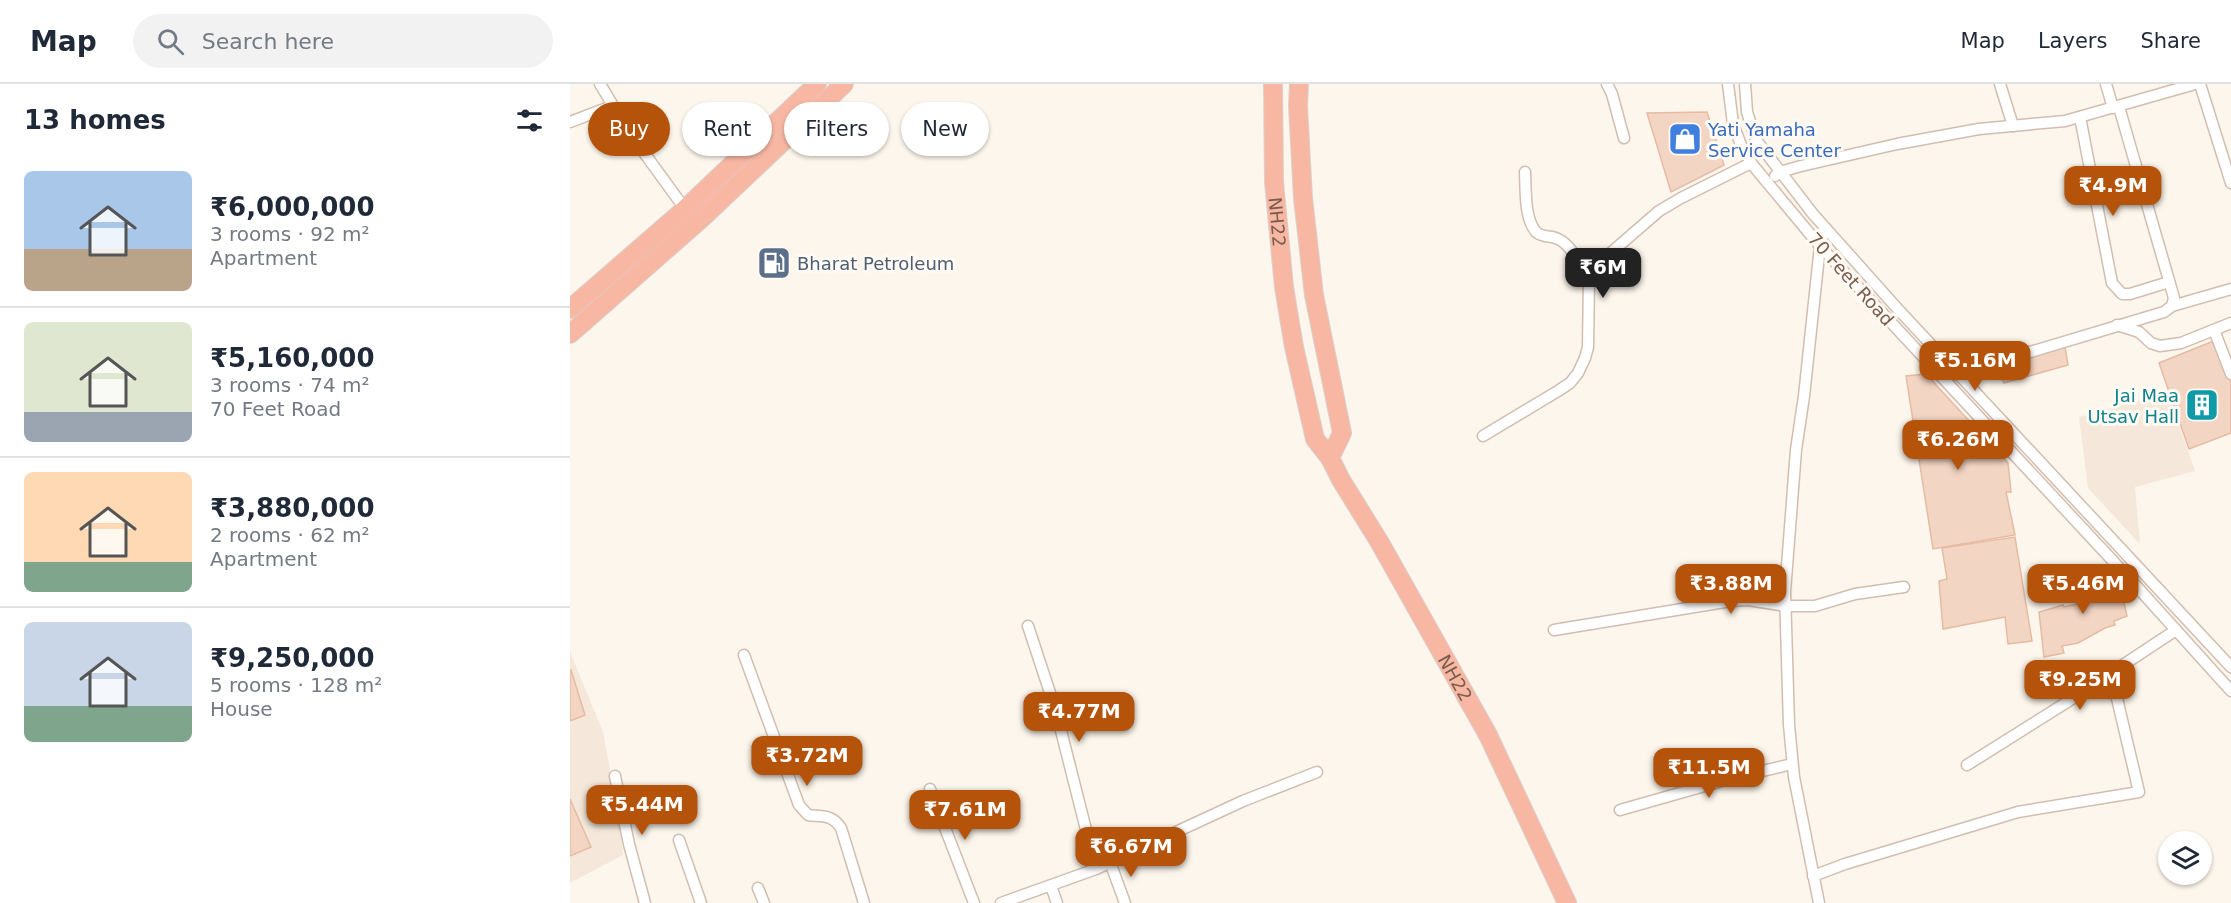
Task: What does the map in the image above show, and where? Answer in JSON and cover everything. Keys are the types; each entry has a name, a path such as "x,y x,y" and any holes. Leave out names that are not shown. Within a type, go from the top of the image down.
{"highway":[{"path":"570,309 685,209 817,84"},
{"path":"570,334 700,219 844,84"},
{"name":"NH22","path":"1274,84 1274,182 1284,287 1294,347 1315,439 1330,458 1380,543 1488,735 1567,903"},
{"name":"NH22","path":"1299,84 1303,198 1314,295 1342,433 1330,458"}],"street":[{"path":"600,84 610,102"},
{"path":"1607,84 1624,138"},
{"name":"70 Feet Road","path":"1728,84 1733,124 1751,163 1820,246 2231,691"},
{"name":"70 Feet Road","path":"1745,84 1747,112 1753,133 1762,150 1825,228 2231,668"},
{"path":"2000,84 2013,126"},
{"path":"2106,84 2116,107 2174,298 2172,306"},
{"path":"1767,182 1780,172 1897,144 1979,129 2042,124 2080,117 2173,87 2195,84"},
{"path":"2200,84 2231,183"},
{"path":"570,122 588,115"},
{"path":"2080,117 2112,283 2122,294 2130,294 2169,282"},
{"path":"647,156 685,209"},
{"path":"1483,436 1558,391 1570,383 1578,373 1588,347 1589,280 1592,271 1599,263 1659,211 1751,163"},
{"path":"1525,172 1529,215 1537,233 1544,237 1559,239 1565,244 1589,280"},
{"path":"1819,903 1792,764 1789,725 1786,562 1796,450 1820,246 1825,228"},
{"path":"1943,379 2164,312 2172,306 2231,289"},
{"path":"2116,325 2139,332 2151,343 2160,346 2181,343 2231,323"},
{"path":"2214,330 2231,374"},
{"path":"2139,589 2150,579"},
{"path":"1554,630 1731,601 1762,601 1786,606 1815,606 1855,594 1904,587"},
{"path":"1028,626 1056,711 1096,869"},
{"path":"1967,765 2176,630"},
{"path":"744,656 799,806 808,816 831,817 837,821 864,903"},
{"path":"1813,876 1845,864 2018,812 2139,792 2111,673"},
{"path":"1620,810 1792,764"},
{"path":"1001,903 1096,869 1244,801 1317,771"},
{"path":"615,776 629,844 645,903"},
{"path":"930,789 974,903"},
{"path":"679,840 701,903"},
{"path":"1110,862 1125,903"},
{"path":"1051,886 1057,903"},
{"path":"758,888 764,903"}],"shaded area":[{"path":"2168,393 2195,471 2135,487 2140,544 2088,488 2079,417"},
{"path":"570,652 603,732 619,818 623,855 570,883"}],"building":[{"name":"Yati Yamaha Service Center","path":"1707,112 1724,165 1671,192 1647,113"},
{"name":"Jai Maa Utsav Hall","path":"2216,340 2231,376 2231,433 2189,449 2159,363"},
{"path":"2065,347 2068,365 2004,383 1996,366"},
{"path":"1926,374 2008,463 2011,492 2006,492 2015,535 1933,549 1906,376"},
{"path":"2015,537 2032,641 2008,644 2005,617 1943,629 1939,581 1947,579 1942,548"},
{"path":"2117,572 2127,616 2114,621 2115,625 2078,643 2062,646 2064,653 2044,657 2039,612 2063,605 2064,607 2086,602 2080,578 2107,576 2107,573"},
{"path":"570,670 585,715 570,721"},
{"path":"570,799 591,847 570,856"}],"place":[{"name":"Yati Yamaha Service Center","path":"1685,139"},
{"name":"Bharat Petroleum","path":"774,263"},
{"name":"Jai Maa Utsav Hall","path":"2202,405"}]}
